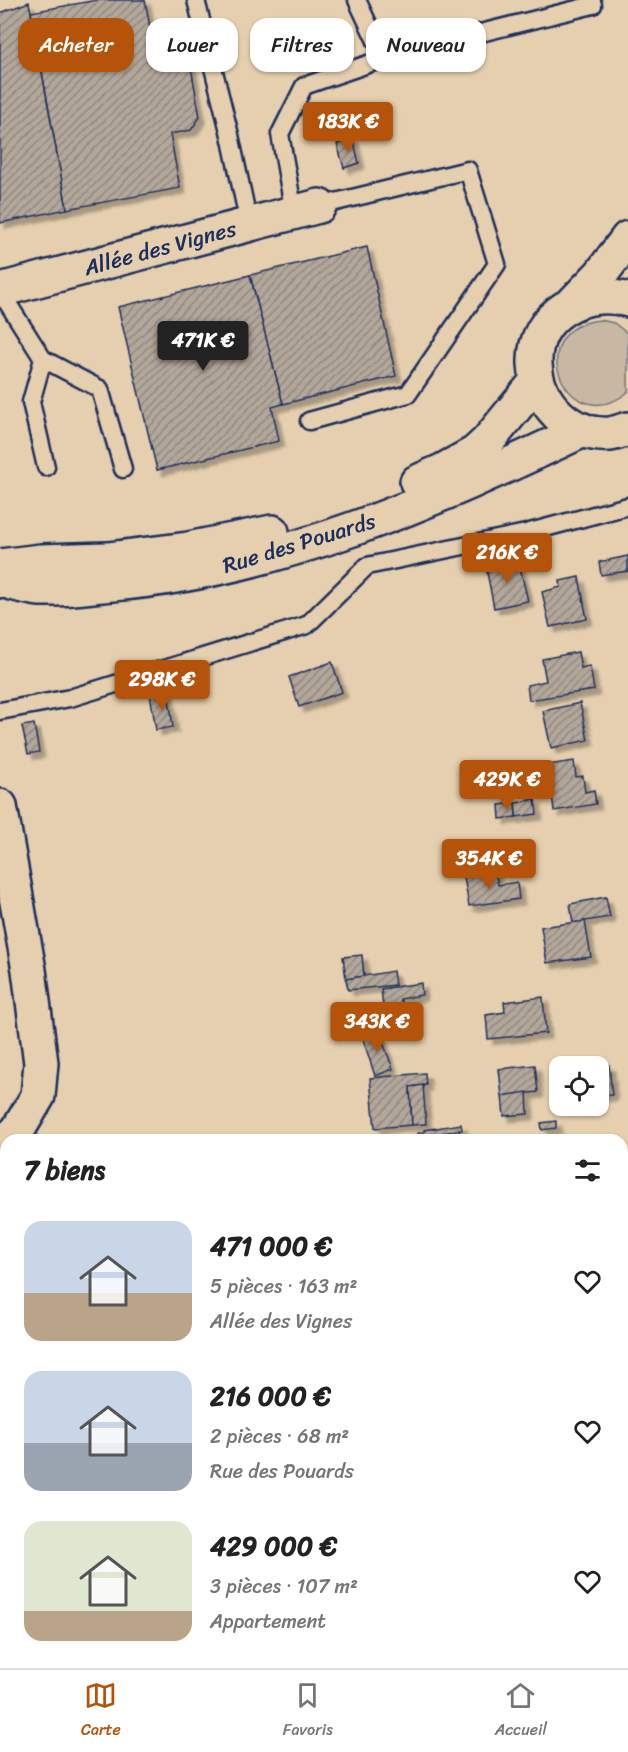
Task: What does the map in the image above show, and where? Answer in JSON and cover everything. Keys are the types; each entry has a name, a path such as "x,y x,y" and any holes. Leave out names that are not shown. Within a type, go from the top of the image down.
{"street":[{"name":"Allée des Vignes","path":"0,290 306,209"},
{"path":"612,437 562,419 546,402 537,381 535,362 538,343 547,326 601,274 628,238"},
{"path":"575,301 594,296 613,295 628,300"},
{"name":"Rue des Pouards","path":"0,566 42,561 108,559 188,549 256,536 335,513 444,471 475,453 488,442 537,381"},
{"name":"Rue des Pouards","path":"0,580 39,589 141,582 197,572 261,557 341,533 612,437"},
{"path":"0,806 29,970 41,1062 38,1096 14,1134"}],"lane":[{"path":"196,0 230,135 249,224"},
{"path":"357,0 366,19"},
{"path":"486,31 593,5 591,0"},
{"path":"309,421 408,394 497,264 468,170 306,209 280,134 304,86 366,64"},
{"path":"0,290 43,359 100,389 123,469"},
{"path":"43,359 31,402 46,467"},
{"path":"0,711 69,698 307,625 367,566 526,533 628,506"}],"shaded area":[{"path":"600,320 614,323 628,334 628,392 606,403 587,403 571,393 561,378 557,360 561,342 575,328"}],"building":[{"path":"97,0 145,0 148,18 146,18 146,72 192,72 200,117 191,130 170,134 180,188 67,209 42,72 134,72 134,18 32,18 31,12"},
{"path":"29,2 32,18 18,18 18,72 42,72 67,209 0,223 0,13"},
{"path":"353,138 359,163 344,168 337,144"},
{"path":"367,247 396,376 283,404 250,275"},
{"path":"250,275 283,404 272,407 279,441 157,470 118,307"},
{"path":"628,556 628,571 601,575 599,562"},
{"path":"518,559 528,601 494,608 486,567"},
{"path":"579,577 587,619 550,627 542,592 561,587 560,581"},
{"path":"578,652 581,668 590,666 594,690 529,700 527,685 546,681 542,659"},
{"path":"332,662 342,692 299,707 289,677"},
{"path":"168,692 173,727 156,730 150,694"},
{"path":"580,703 588,740 551,748 543,711"},
{"path":"34,724 39,752 28,754 22,726"},
{"path":"574,761 576,777 583,776 585,792 594,790 596,804 554,811 548,765"},
{"path":"535,799 537,814 516,817 515,803"},
{"path":"515,803 516,817 500,819 499,805"},
{"path":"495,871 498,885 517,882 519,899 469,906 464,877"},
{"path":"606,897 610,917 573,923 570,904"},
{"path":"585,921 591,957 547,963 541,927"},
{"path":"362,955 364,976 346,979 343,957"},
{"path":"393,971 395,985 348,990 346,979"},
{"path":"421,983 422,995 400,999 402,1004 383,1007 381,989"},
{"path":"543,997 546,1033 488,1039 486,1015 505,1012 504,1002"},
{"path":"378,1029 393,1069 375,1076 362,1036"},
{"path":"535,1065 538,1092 502,1096 499,1069"},
{"path":"609,1065 612,1095 609,1095"},
{"path":"425,1073 426,1085 410,1087 412,1125 375,1128 370,1078"},
{"path":"423,1085 426,1124 412,1125 410,1087"},
{"path":"527,1092 528,1114 504,1116 502,1096"},
{"path":"556,1121 556,1128 542,1130 541,1123"},
{"path":"461,1124 462,1130 418,1134 424,1130"},
{"path":"459,1130 459,1134 450,1134 449,1132"}]}
